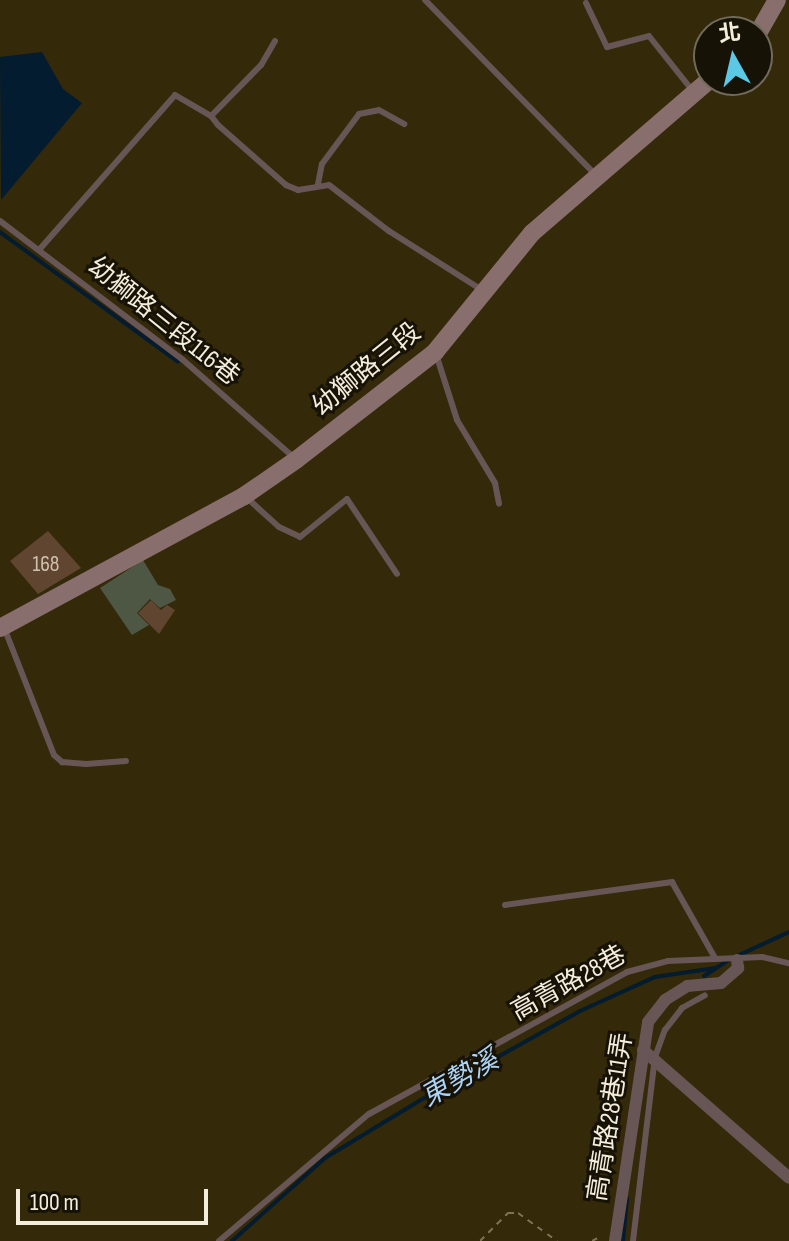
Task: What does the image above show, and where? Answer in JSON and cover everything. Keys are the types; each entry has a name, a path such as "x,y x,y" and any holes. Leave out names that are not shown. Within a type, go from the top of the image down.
{"street":[{"name":"幼獅路三段","path":"2,627 244,496 296,460 435,352 532,233 693,95"},
{"name":"高青路28巷11弄","path":"615,1241 648,1022 665,1000 687,986 721,983 738,968 737,960"},
{"path":"643,1050 655,1057 789,1178"}],"lane":[{"path":"425,0 599,177"},
{"path":"586,3 607,47 649,36 693,91"},
{"path":"211,116 261,65 275,41"},
{"path":"39,250 175,95 211,116 286,185 298,190 318,184 329,185 389,231 486,292"},
{"path":"318,184 322,164 359,114 379,110 404,124"},
{"name":"幼獅路三段116巷","path":"0,221 182,359 296,460"},
{"path":"435,352 457,420 495,483 499,504"},
{"path":"244,496 279,527 300,537 347,499 397,574"},
{"path":"2,627 54,755 62,762 126,761"},
{"path":"505,905 672,882 715,959"},
{"name":"高青路28巷","path":"219,1241 369,1114 627,972 668,961 762,957 789,963"},
{"path":"633,1241 655,1057 665,1030 682,1008 705,995"}],"path":[{"path":"480,1241 508,1213 518,1213 557,1241"}],"green space":[{"path":"143,560 158,585 170,589 176,600 160,608 150,599 137,613 149,625 132,635 100,588"}],"water":[{"path":"42,52 63,89 82,103 1,200 0,57"}],"building":[{"path":"48,531 81,568 38,594 10,561"},
{"path":"151,600 161,610 167,605 175,610 159,634 138,613"}],"waterway":[{"path":"0,232 178,362"},
{"path":"737,956 789,932"},
{"name":"東勢溪","path":"704,976 729,960"},
{"name":"東勢溪","path":"232,1241 325,1158 419,1101 580,1011 655,977 715,968"},
{"path":"623,1241 627,1198"}]}
